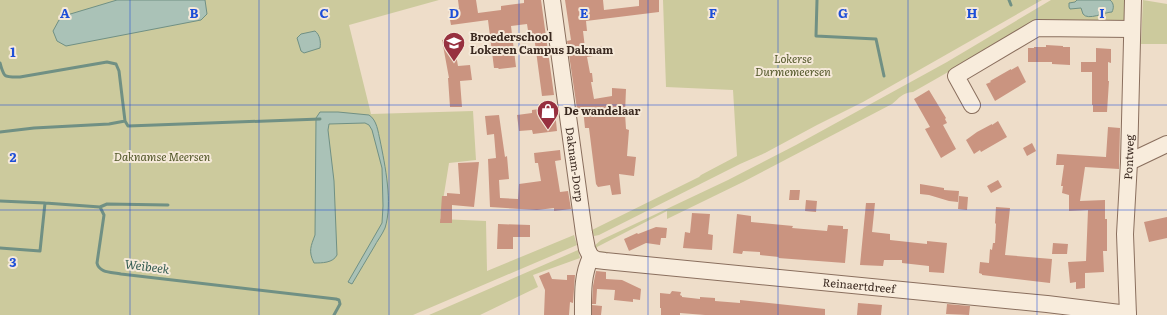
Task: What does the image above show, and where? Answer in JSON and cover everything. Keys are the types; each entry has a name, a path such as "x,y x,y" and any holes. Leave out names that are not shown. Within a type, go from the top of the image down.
{"street":[{"name":"Daknam-Dorp","path":"552,0 584,233 587,249 591,257"},
{"name":"Pontweg","path":"1128,315 1125,234 1129,162 1133,0"},
{"path":"972,105 956,76 1037,28 1132,29"},
{"path":"1129,162 1167,144"},
{"name":"Reinaertdreef","path":"591,257 604,261 1047,304 1128,315"},
{"path":"583,315 584,277 586,267 591,257"}],"green space":[{"name":"Daknamse Meersen","path":"0,0 439,0 349,25 371,114 473,111 476,160 449,163 440,219 486,221 487,271 574,235 577,245 413,315 0,315"},
{"name":"Lokerse Durmemeersen","path":"663,0 1042,0 863,102 765,153 740,164 599,235 594,236 592,230 699,177 737,156 733,90 666,87"},
{"path":"1051,0 1128,0 1128,22 1036,22 913,92 903,95 892,104 743,182 667,219 667,211 597,247 597,251 608,252 608,255 597,254 593,247 601,240 728,180 796,145 947,62"},
{"path":"1143,0 1167,4 1167,44 1141,44"},
{"path":"578,250 580,258 533,275 538,287 480,315 429,315"}],"shaded area":[{"path":"117,0 205,0 207,14 201,20 66,46 57,41 53,31 59,20 67,15"},
{"path":"1077,0 1110,0 1113,4 1113,9 1112,12 1089,17 1085,16 1081,8 1070,9 1069,7 1069,3"},
{"path":"315,31 320,39 320,48 304,53 301,51 297,38 301,34"},
{"path":"320,112 338,112 369,115 372,117 377,126 384,161 388,196 385,228 352,284 348,282 382,223 382,168 372,130 369,125 365,123 329,124 328,130 334,181 337,255 333,260 324,263 314,263 312,259 311,246 315,235 316,118"}],"building":[{"path":"458,0 476,0 478,13 501,10 501,6 524,3 524,0 541,0 554,95 542,96 534,36 529,37 527,24 511,26 516,67 499,69 494,68 488,20 451,25 448,9 459,8"},
{"path":"565,0 603,0 604,10 639,6 639,0 659,0 659,12 586,21 587,31 583,31 585,48 604,46 605,54 587,57 590,73 592,73 593,82 591,82 594,99 612,96 612,88 626,89 626,129 629,130 627,156 636,157 634,176 619,174 621,194 612,195 610,185 598,187 596,184 589,128 585,128 583,109 577,109 567,41 571,40"},
{"path":"453,38 458,66 470,65 472,80 460,81 462,107 450,107 449,78 442,40"},
{"path":"1046,45 1070,47 1070,65 1052,64 1052,62 1028,62 1028,48 1046,47"},
{"path":"1096,48 1111,49 1111,63 1108,62 1109,81 1107,112 1093,112 1092,72 1081,72 1081,62 1096,62"},
{"path":"1018,66 1026,82 995,101 986,84"},
{"path":"929,90 946,118 947,123 943,125 956,149 941,158 925,129 930,127 914,99"},
{"path":"540,109 540,113 555,111 557,131 533,134 532,130 519,131 517,115 532,113 532,110"},
{"path":"499,115 505,157 507,156 509,179 499,180 500,198 518,199 519,184 541,181 538,163 535,163 534,153 560,150 561,160 555,161 560,192 568,191 571,209 554,211 554,208 537,210 490,207 488,159 496,158 494,134 487,135 485,116"},
{"path":"998,121 1007,137 981,152 980,150 974,154 966,140 977,132"},
{"path":"1108,127 1120,128 1119,169 1085,167 1080,201 1105,200 1105,219 1107,219 1107,251 1103,251 1104,272 1085,273 1085,288 1076,289 1076,282 1070,283 1068,262 1086,261 1088,210 1069,211 1069,195 1062,193 1063,186 1061,186 1064,165 1056,165 1057,154 1106,157"},
{"path":"1032,143 1036,151 1027,156 1023,148"},
{"path":"479,162 474,207 452,205 452,223 440,223 442,196 447,196 447,193 460,194 458,163"},
{"path":"998,180 1002,187 991,193 987,186"},
{"path":"920,184 944,188 944,190 959,191 958,202 920,194"},
{"path":"790,190 800,190 799,200 789,200"},
{"path":"959,196 968,197 967,210 958,209"},
{"path":"806,200 817,201 816,212 805,211"},
{"path":"866,203 875,203 872,232 890,234 890,240 927,244 927,241 947,243 944,273 929,272 929,266 902,263 902,260 884,260 883,266 860,265"},
{"path":"996,207 1010,208 1005,255 1052,259 1050,283 982,275 979,273 980,262 989,263 990,249 992,250 993,243 995,243"},
{"path":"692,213 710,214 708,234 713,235 712,250 683,248 685,232 690,233"},
{"path":"737,214 751,216 751,222 793,226 792,228 827,231 828,225 843,226 843,229 848,229 845,263 778,258 779,257 760,255 760,252 743,251 742,254 733,253"},
{"path":"1167,217 1167,238 1149,242 1144,222"},
{"path":"498,224 530,225 530,237 513,237 513,249 497,249"},
{"path":"656,227 667,228 666,238 661,238 660,245 646,243 629,251 624,239"},
{"path":"1053,243 1068,244 1067,254 1052,254"},
{"path":"596,271 606,272 606,279 622,280 641,289 640,300 633,299 633,302 614,300 615,290 597,289 596,304 592,304"},
{"path":"549,272 552,279 567,280 567,275 575,275 573,303 570,302 569,315 544,315 545,290 539,276"},
{"path":"672,291 681,292 680,295 682,297 700,299 700,297 715,298 715,301 740,303 740,300 825,309 825,315 705,315 680,313 680,315 661,315 660,293 670,294"},
{"path":"858,303 882,305 881,315 857,315"},
{"path":"947,304 970,306 969,315 946,314"},
{"path":"592,305 602,306 601,315 592,315"}],"waterway":[{"path":"817,0 816,36 876,39 884,76"},
{"path":"1009,0 1011,5"},
{"path":"0,63 4,74 8,77 20,77 107,62 116,64 119,71 125,121 128,126 320,119"},
{"path":"0,132 34,128 109,124 125,121"},
{"name":"Weibeek","path":"0,201 100,207 104,215 97,263 100,269 106,272 336,299 339,300 340,304 334,315"},
{"path":"0,248 40,251 45,203"},
{"path":"100,207 107,204 168,205"}],"place":[{"name":"Broederschool Lokeren Campus Daknam","path":"454,62"},
{"name":"De wandelaar","path":"548,130"}]}
